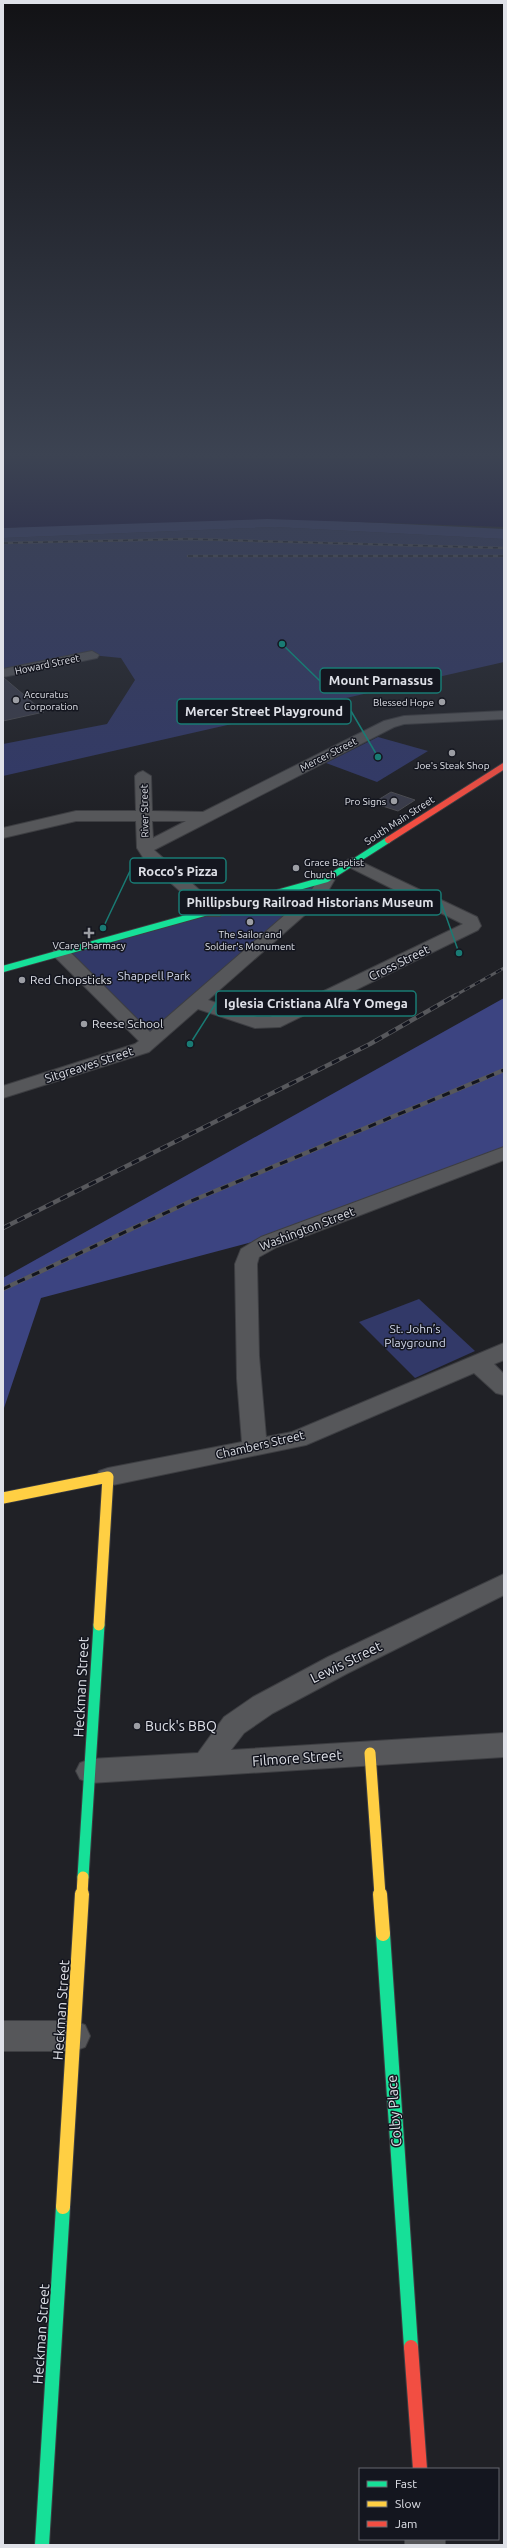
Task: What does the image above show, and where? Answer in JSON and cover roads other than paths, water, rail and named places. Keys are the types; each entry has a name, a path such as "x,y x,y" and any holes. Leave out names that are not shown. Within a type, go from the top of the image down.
{"street":[{"name":"Howard Street","path":"3,674 92,654"},
{"name":"Mercer Street","path":"145,848 207,815 389,724 412,720 504,715"},
{"name":"South Main Street","path":"3,969 214,912 327,879 504,766"},
{"name":"River Street","path":"143,776 145,848 150,856 214,912"},
{"name":"Mercer Street","path":"3,833 76,816 207,815"},
{"name":"Cross Street","path":"196,1002 255,1022 273,1023 472,926 471,921 353,863"},
{"name":"Sitgreaves Street","path":"3,1092 125,1055 153,1040 300,911 318,894 327,879"},
{"path":"62,953 142,1035 153,1040"},
{"name":"Washington Street","path":"255,1448 250,1403 247,1350 246,1264 249,1254 269,1242 504,1153"},
{"name":"Chambers Street","path":"3,1498 297,1439 504,1351"},
{"path":"477,1362 504,1388"},
{"name":"Heckman Street","path":"42,2545 108,1477"},
{"name":"Lewis Street","path":"206,1764 234,1725 262,1705 331,1668 504,1584"},
{"name":"Filmore Street","path":"90,1771 504,1745"},
{"name":"Colby Place","path":"370,1753 420,2468"},
{"path":"3,2036 74,2036"}],"railway":[{"path":"454,996 504,968"},
{"path":"3,1228 370,1044 456,995"},
{"path":"3,1289 189,1202 504,1070"}],"place":[{"name":"Mount Parnassus","path":"282,644"},
{"name":"Accuratus Corporation","path":"16,700"},
{"name":"Blessed Hope","path":"442,702"},
{"name":"Joe's Steak Shop","path":"452,753"},
{"name":"Mercer Street Playground","path":"378,757"},
{"name":"Pro Signs","path":"394,801"},
{"name":"Grace Baptist Church","path":"296,868"},
{"name":"The Sailor and Soldier's Monument","path":"250,922"},
{"name":"Rocco's Pizza","path":"103,928"},
{"name":"VCare Pharmacy","path":"89,933"},
{"name":"Phillipsburg Railroad Historians Museum","path":"459,953"},
{"name":"Red Chopsticks","path":"22,980"},
{"name":"Reese School","path":"84,1024"},
{"name":"Iglesia Cristiana Alfa Y Omega","path":"190,1044"},
{"name":"Buck's BBQ","path":"137,1726"}],"park label":[{"name":"Shappell Park","path":"154,976"},
{"name":"St. John’s Playground","path":"415,1336"}]}
